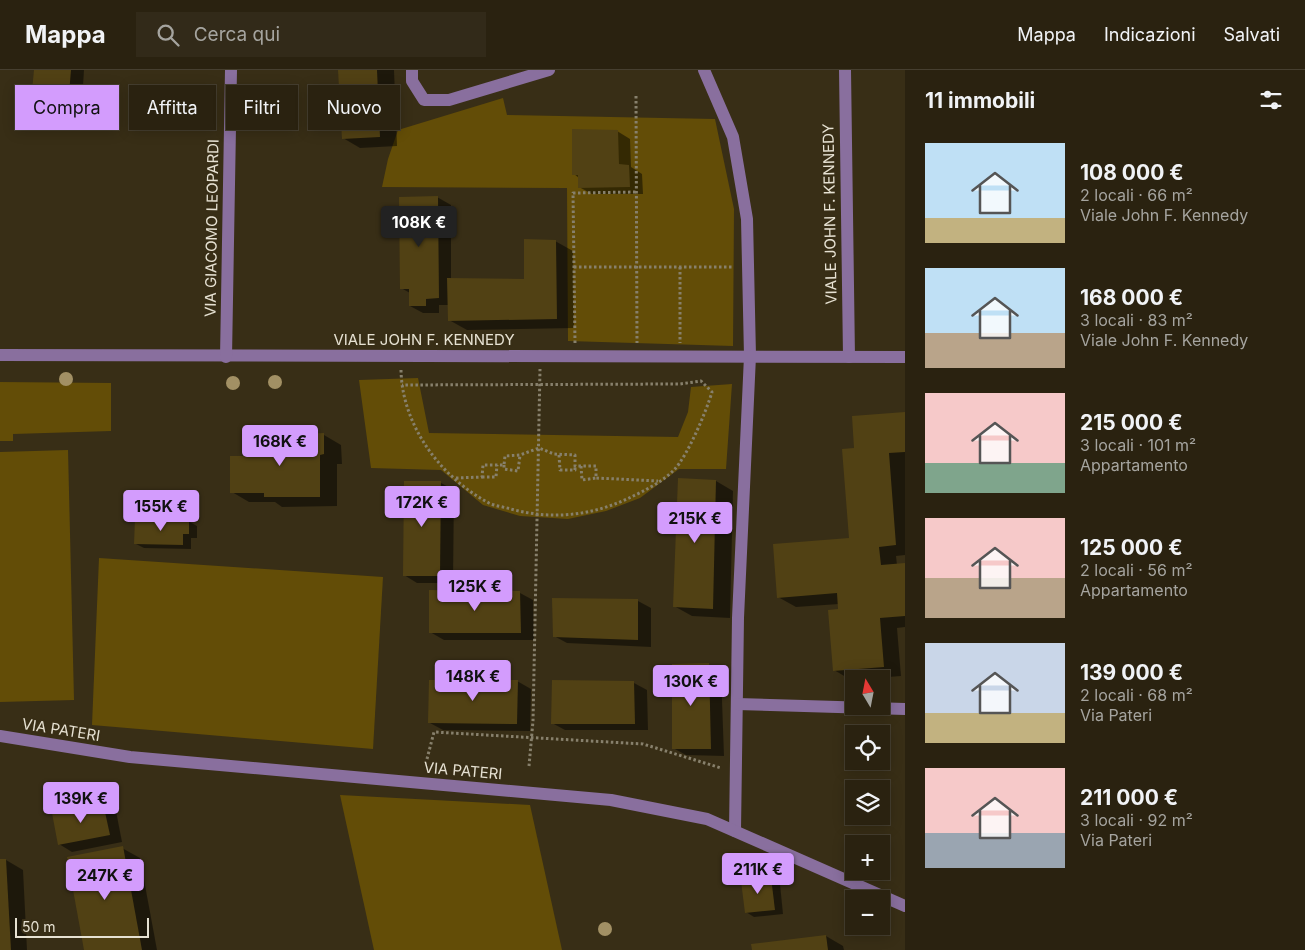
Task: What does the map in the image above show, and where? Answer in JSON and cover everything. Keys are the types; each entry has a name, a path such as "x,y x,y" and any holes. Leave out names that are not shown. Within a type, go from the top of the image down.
{"street":[{"name":"VIA GIACOMO LEOPARDI","path":"226,357 231,70"},
{"path":"412,70 412,81 424,100 449,100 549,70"},
{"path":"704,70 733,137 748,220 750,356 738,618 735,832"},
{"name":"VIALE JOHN F. KENNEDY","path":"845,70 849,357"},
{"name":"VIALE JOHN F. KENNEDY","path":"0,355 226,357 905,357"},
{"path":"737,704 905,709"},
{"name":"VIA PATERI","path":"0,736 130,757 610,800 707,819 905,906"}],"path":[{"path":"636,96 637,356"},
{"path":"574,356 573,193 636,192"},
{"path":"574,267 748,267"},
{"path":"680,267 680,356"},
{"path":"529,766 532,738 540,356"},
{"path":"401,357 402,385 412,422 427,448 455,478 490,504 537,514 579,514 609,507 644,491 675,470 704,417 712,392 701,381 680,384 540,383 402,385"},
{"path":"520,455 518,471 504,470 506,456 520,455 539,448 559,454 576,455 575,470 560,470 559,454"},
{"path":"482,477 483,465 504,464"},
{"path":"455,478 496,477 497,465"},
{"path":"575,466 596,466 596,478"},
{"path":"581,466 582,480 596,478 659,480"},
{"path":"427,759 434,732 643,744 736,772"}],"shaded area":[{"path":"503,98 507,115 715,119 734,209 733,346 568,341 567,188 382,187 388,159 398,130"},
{"path":"418,378 429,433 678,437 688,412 691,387 732,384 726,469 679,469 640,498 606,511 568,519 520,516 483,505 441,470 371,468 359,380"},
{"path":"0,382 111,383 111,431 13,434 13,441 0,441"},
{"path":"68,450 74,700 0,702 0,452"},
{"path":"99,558 383,577 373,749 92,725"},
{"path":"340,795 530,805 562,950 374,950"}],"building":[{"path":"34,70 71,70 70,85 33,85"},
{"path":"338,70 377,70 378,85 339,85"},
{"path":"572,129 618,130 619,164 629,165 630,187 578,188 578,175 572,175"},
{"path":"341,130 380,130 380,137 342,139"},
{"path":"438,196 439,298 426,299 426,306 409,306 409,289 400,289 399,197"},
{"path":"524,239 556,240 557,319 448,321 447,278 524,279"},
{"path":"905,412 905,452 889,453 896,545 879,547 881,565 905,563 905,616 880,618 884,667 833,671 828,610 838,609 837,593 777,598 773,544 849,538 842,449 854,448 852,416"},
{"path":"324,433 324,454 320,455 320,497 264,497 264,493 230,493 230,456 249,456 249,438 303,438 302,434"},
{"path":"678,478 716,480 713,609 673,607"},
{"path":"404,481 441,481 440,576 403,576"},
{"path":"135,519 189,520 189,534 183,534 183,545 134,544"},
{"path":"429,590 520,591 521,633 429,633"},
{"path":"552,598 638,599 638,640 553,637"},
{"path":"709,663 711,749 672,749 672,664"},
{"path":"429,680 518,680 517,724 428,723"},
{"path":"552,680 634,681 635,724 551,724"},
{"path":"103,803 110,835 58,845 52,813"},
{"path":"123,846 142,950 84,950 67,857"},
{"path":"0,859 6,859 11,950 0,950"},
{"path":"771,877 775,910 745,913 741,881"},
{"path":"826,935 828,950 752,950 751,944"}]}
